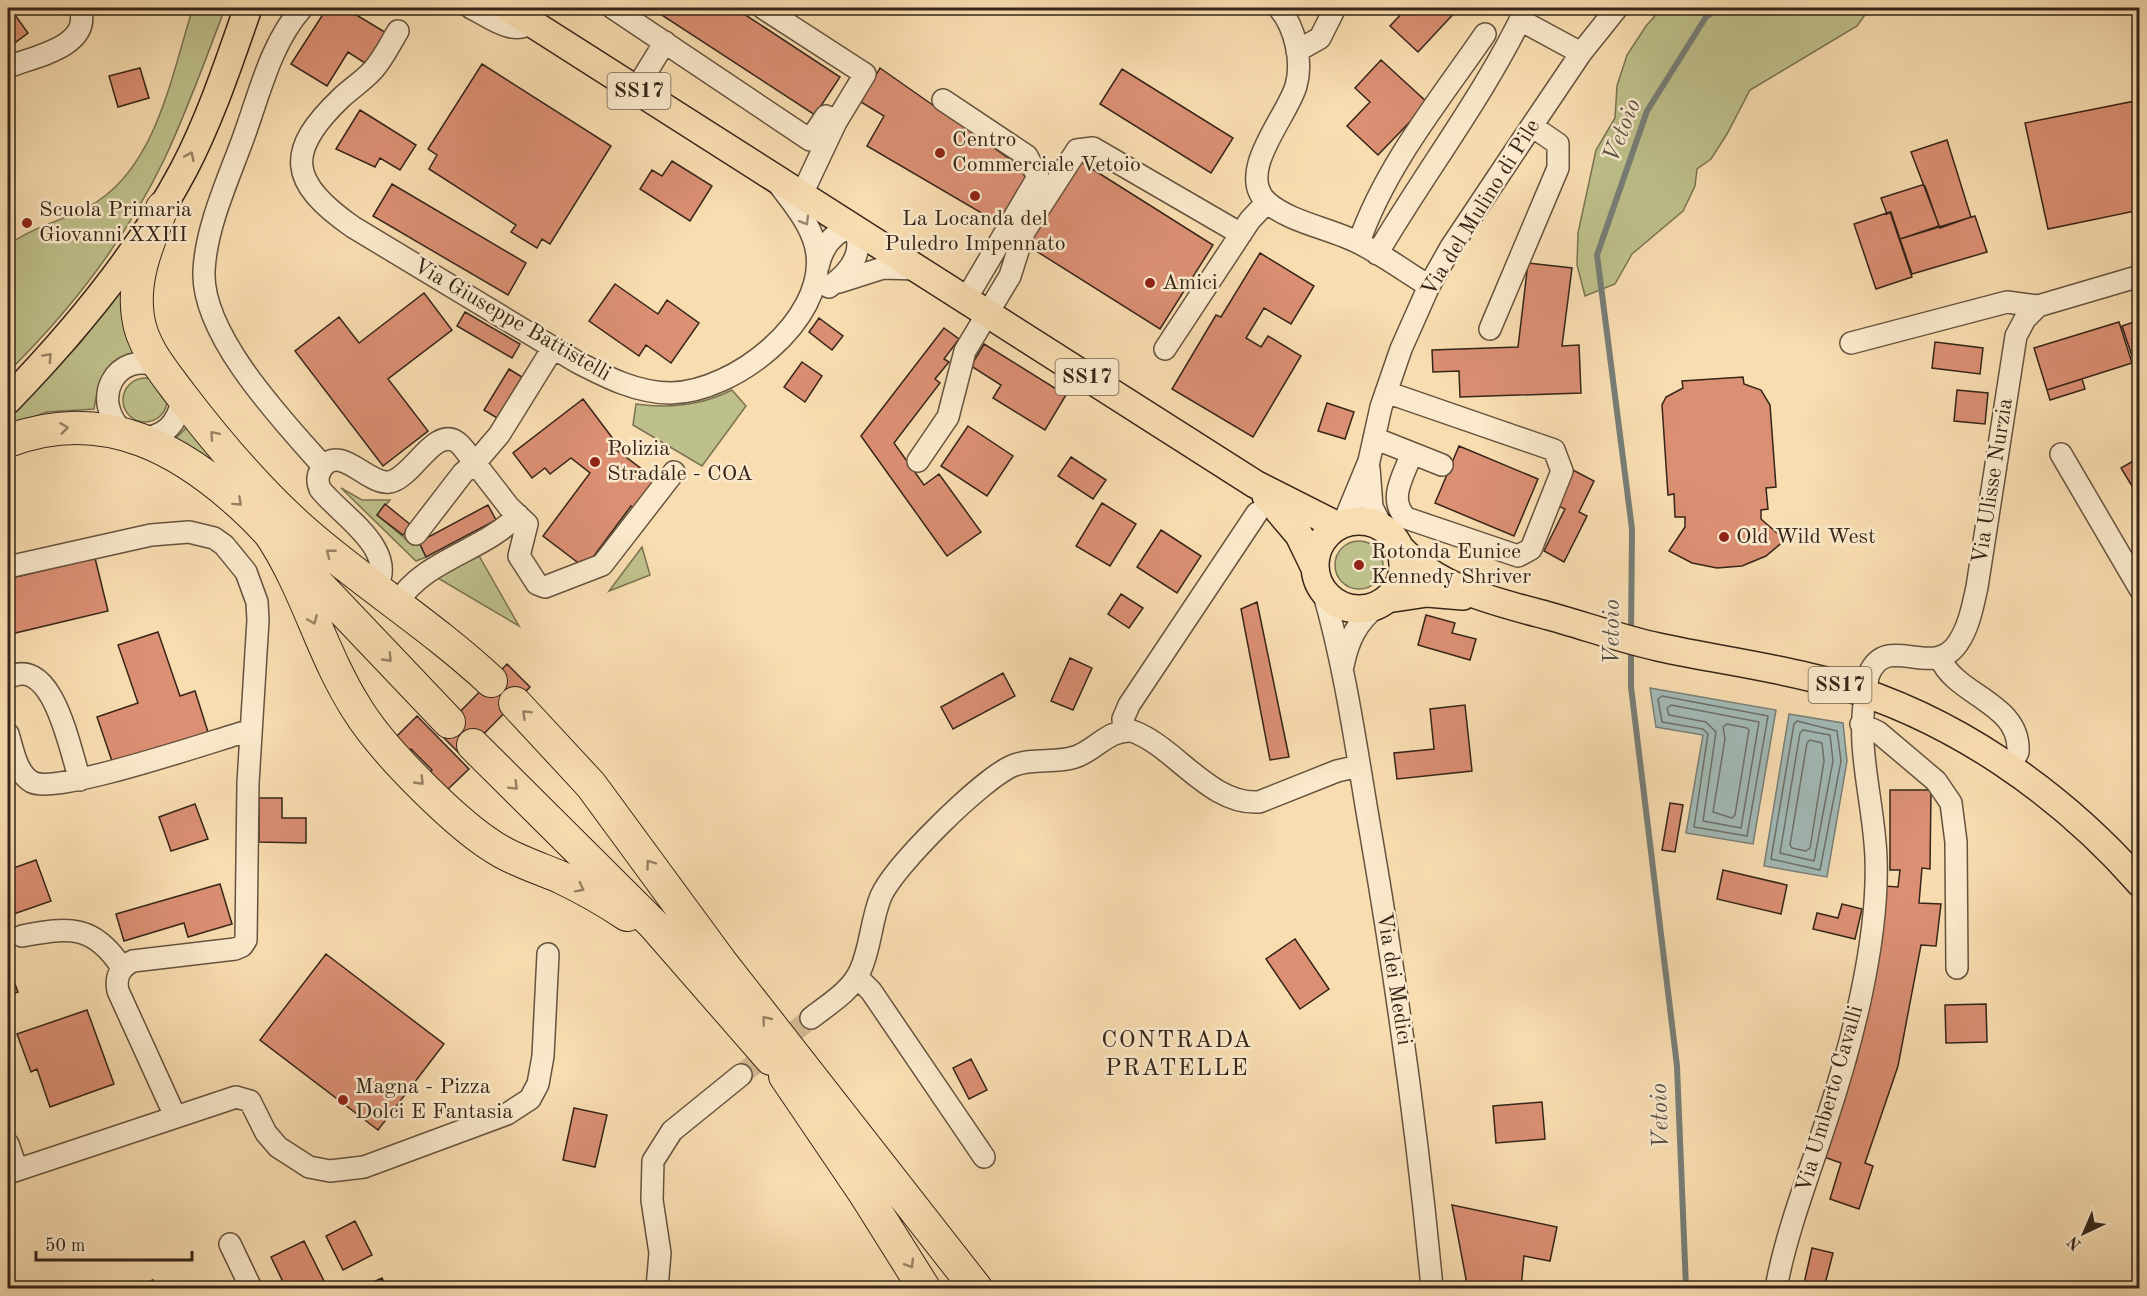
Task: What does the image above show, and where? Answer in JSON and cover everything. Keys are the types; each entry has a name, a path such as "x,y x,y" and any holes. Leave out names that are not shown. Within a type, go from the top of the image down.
{"highway":[{"path":"162,208 143,258 136,296 142,334 161,367 183,398 281,509 312,538 491,681"},
{"path":"8,441 44,430 75,426 95,427 131,436 206,476 240,503 268,531 449,722"},
{"path":"268,531 285,556 350,697 364,721 399,760 454,816 485,842 502,853 586,890 618,909 658,938 700,977 794,1071 964,1285"},
{"path":"515,703 591,785 721,962 794,1071 865,1194 924,1288"},
{"path":"472,745 654,925 700,977"}],"main road":[{"path":"8,400 81,320 162,208 206,122 248,8"},
{"name":"SS17","path":"519,15 1255,484 1340,525 1362,521 1382,527 1399,547 1430,574 1483,598 1655,647 1818,679 1866,693 1928,721 2019,774"},
{"name":"SS17","path":"1255,484 1299,535 1331,600 1348,608 1360,609 1427,593 1483,598"},
{"path":"1319,578 1322,540 1340,525"},
{"path":"1382,602 1395,591 1402,575 1402,558 1399,547"},
{"path":"2019,774 2089,831 2139,883"},
{"path":"2019,774 2070,824 2139,903"}],"street":[{"path":"8,67 75,38 82,27 80,8"},
{"path":"302,8 288,25 271,59 209,240 204,286 213,316 238,360 263,395 323,466"},
{"path":"471,8 515,29 523,28 519,15"},
{"path":"613,8 810,140 826,116 836,122"},
{"path":"763,8 865,74 836,122 802,194"},
{"path":"1279,8 1291,30 1297,51 1296,84 1257,167 1258,186 1268,202 1280,211 1359,242 1429,286"},
{"path":"1297,51 1320,38 1335,8"},
{"name":"Via del Mulino di Pile","path":"1340,525 1369,461 1386,392 1414,317 1429,286 1451,247 1581,53 1617,8"},
{"path":"1377,254 1418,184 1496,65 1523,14 1581,53"},
{"name":"Via Giuseppe Battistelli","path":"398,31 377,65 338,102 310,134 302,147 302,168 313,191 325,206 353,227 591,370 628,386 659,393 683,392 713,386 738,374 765,352 801,311 813,293 818,267 829,242 842,230 853,226 859,242 856,257 844,276 801,311"},
{"path":"1359,242 1370,209 1389,172 1485,34"},
{"path":"636,89 665,42"},
{"path":"918,461 948,417 977,306 1038,177 1027,156 943,100"},
{"path":"1490,329 1558,168 1558,144 1532,126"},
{"path":"977,306 1016,265 1018,244 1024,232 1073,154 1084,147 1093,148 1241,234"},
{"name":"Via Giuseppe Battistelli","path":"770,174 811,231 817,249 818,267"},
{"path":"1165,349 1241,234 1268,202"},
{"name":"Via Giuseppe Battistelli","path":"829,287 859,274 883,268 920,269"},
{"path":"1851,344 2007,302 2038,306 2139,276"},
{"name":"Via Ulisse Nurzia","path":"1940,658 1958,643 1970,615 1977,587 2016,336 2025,319 2038,306"},
{"path":"416,534 463,473 475,463 499,435 553,348"},
{"path":"161,367 150,363 139,363 127,367 111,383 107,406 111,417 131,436 164,433 173,425 183,398"},
{"path":"1386,392 1554,450 1562,471 1531,549 1518,556 1406,518 1398,510 1395,500 1412,453"},
{"path":"518,515 501,530 386,595 376,550 320,489 318,478 323,466 331,461 340,461 379,481 390,482 402,476 439,441 446,438 459,444 527,525 519,556 537,584 545,587 602,565 674,472"},
{"path":"1374,438 1442,465"},
{"path":"2061,454 2139,589"},
{"name":"Via del Mulino di Pile","path":"1369,461 1372,507 1382,527"},
{"path":"1124,731 1124,719 1128,705 1257,513"},
{"path":"8,567 97,546 171,532 202,534 224,545 246,572 257,602 250,730 244,944 235,949 139,959 122,968 117,980 118,991 175,1116"},
{"name":"Via dei Medici","path":"1319,578 1341,672 1359,766 1401,1012 1421,1171 1432,1288"},
{"name":"Via dei Medici","path":"1341,672 1350,638 1356,627 1382,602"},
{"path":"1866,693 1869,675 1876,663 1885,656 1896,654 1929,660 1940,658 1954,680 1994,705 2013,731 2018,752 2019,774"},
{"path":"8,678 21,673 31,674 45,686 56,707 80,780"},
{"name":"Via Umberto Cavalli","path":"1776,1288 1848,1051 1872,924 1876,859 1861,724 1866,693"},
{"path":"1861,724 1878,732 1931,776 1942,787 1951,803 1956,842 1957,968"},
{"path":"8,734 19,767 30,780 49,785 80,780 250,730"},
{"path":"811,1017 842,994 857,977 880,897 888,883 971,794 1012,766 1025,762 1074,757 1111,735 1124,731 1138,734 1222,793 1247,803 1259,802 1337,771 1359,766"},
{"path":"22,936 50,930 78,932 109,948 122,968"},
{"path":"8,1144 11,1172 229,1098 245,1098 252,1104 266,1133 278,1147 309,1167 330,1171 364,1167 500,1118 530,1099 538,1084 543,1056 548,954"},
{"path":"857,977 871,991 984,1157"},
{"path":"657,1288 660,1253 652,1200 653,1161 672,1131 741,1075"},
{"path":"230,1244 250,1288"}],"green space":[{"path":"193,8 225,8 164,160 132,217 95,272 75,299 8,372 8,245 30,232 77,213 98,201 118,184 135,163 160,114"},
{"path":"1662,8 1870,8 1857,26 1750,90 1711,159 1697,169 1695,186 1683,211 1632,254 1615,284 1585,296 1577,265 1578,233 1596,150 1615,118 1617,86 1627,55 1646,26"},
{"path":"124,285 136,352 118,360 111,366 101,381 94,409 47,412 8,426 8,419 80,343"},
{"path":"145,378 160,385 167,400 160,415 145,422 130,415 123,400 130,385"},
{"path":"732,390 746,406 702,466 633,425 636,404 673,406 709,399"},
{"path":"189,420 239,481 173,441 186,428"},
{"path":"341,488 362,500 390,500 377,515 413,545 419,542 426,557 416,561"},
{"path":"1354,541 1364,541 1376,548 1383,560 1383,570 1376,582 1364,589 1354,589 1339,578 1335,570 1335,560 1346,545"},
{"path":"642,547 650,575 609,591"},
{"path":"478,554 519,626 436,577"}],"water":[{"path":"1650,688 1776,710 1753,844 1686,833 1703,735 1656,727"},
{"path":"1789,714 1843,723 1847,761 1827,877 1764,866"}],"building":[{"path":"8,8 28,33 8,48"},
{"path":"327,8 345,8 388,34 368,65 348,52 327,86 291,64"},
{"path":"651,8 735,8 840,77 815,115"},
{"path":"1403,8 1459,8 1418,52 1390,26 1405,10"},
{"path":"1381,60 1428,103 1378,155 1347,126 1370,102 1355,88"},
{"path":"482,64 611,146 550,244 542,239 537,248 511,232 516,225 429,169 437,155 428,149"},
{"path":"140,68 149,98 118,107 109,76"},
{"name":"Centro Commerciale Vetoio","path":"880,68 1011,160 1022,171 1028,183 1002,225 867,146 884,116 861,102"},
{"path":"1122,69 1233,138 1211,173 1100,104"},
{"path":"2140,100 2140,210 2048,229 2025,123"},
{"path":"360,110 416,145 400,170 380,158 375,167 336,149"},
{"path":"1947,140 1971,217 1940,228 1911,152"},
{"path":"1078,160 1213,245 1160,329 1025,244"},
{"path":"672,161 712,186 690,221 640,189 652,170 662,176"},
{"path":"392,184 526,263 508,295 373,216"},
{"path":"1925,186 1939,226 1900,239 1891,212 1887,214 1881,198"},
{"path":"1890,212 1912,277 1876,289 1854,224"},
{"path":"1975,216 1987,252 1912,274 1900,239"},
{"path":"1260,253 1314,286 1291,324 1264,308 1246,338 1261,347 1268,336 1301,356 1253,437 1172,389 1216,315 1221,317"},
{"path":"1528,263 1572,268 1562,346 1579,345 1581,393 1460,397 1459,371 1433,372 1432,350 1518,347"},
{"path":"615,284 658,314 667,300 699,323 671,363 646,345 639,356 589,321"},
{"path":"424,293 452,330 388,379 428,431 383,466 295,351 339,317 359,343"},
{"path":"465,312 520,344 512,358 457,326"},
{"path":"819,318 843,336 832,350 809,332"},
{"path":"2140,320 2140,360 2134,362 2122,326"},
{"path":"2119,322 2132,363 2047,390 2034,348"},
{"path":"944,328 959,339 944,359 949,362 935,379 940,383 894,443 924,485 939,474 981,532 947,556 861,436"},
{"path":"1935,342 1983,348 1980,374 1932,368"},
{"path":"984,344 1066,395 1045,430 993,398 1001,385 971,366"},
{"path":"802,362 822,376 805,402 784,387"},
{"path":"509,369 522,377 497,418 484,410"},
{"path":"1743,377 1744,384 1761,390 1770,405 1776,487 1766,488 1768,509 1761,510 1761,519 1785,540 1766,556 1742,566 1717,568 1692,563 1669,551 1685,527 1685,517 1675,517 1674,494 1668,495 1662,405 1666,397 1683,388 1682,381"},
{"path":"2082,379 2085,389 2050,400 2047,390"},
{"path":"1957,390 1988,393 1985,424 1954,421"},
{"path":"583,399 617,444 614,448 659,482 638,511 631,506 585,568 543,536 590,473 571,458 550,474 545,468 532,478 513,453"},
{"path":"1327,403 1354,412 1345,439 1318,431"},
{"path":"968,426 1013,456 987,496 941,466"},
{"path":"1459,446 1538,479 1514,536 1435,503"},
{"path":"1071,457 1106,480 1093,499 1058,476"},
{"path":"2140,457 2140,499 2121,468"},
{"path":"1571,469 1594,481 1579,512 1587,516 1564,562 1544,551 1565,509 1554,504"},
{"path":"1102,503 1136,524 1110,566 1076,546"},
{"path":"385,504 411,525 403,535 377,515"},
{"path":"488,505 496,520 426,557 419,542"},
{"path":"1161,530 1201,556 1177,593 1137,567"},
{"path":"95,558 108,611 11,634 8,620 8,579"},
{"path":"1121,594 1143,608 1129,628 1108,614"},
{"path":"1257,602 1289,757 1270,760 1241,609"},
{"path":"1426,615 1455,623 1452,633 1476,639 1470,660 1418,645"},
{"path":"158,632 180,696 195,691 208,732 113,764 97,717 138,703 118,645"},
{"path":"1070,658 1092,668 1073,710 1051,701"},
{"path":"507,664 530,687 462,756 439,733"},
{"path":"1003,673 1015,696 953,729 941,707"},
{"path":"1465,705 1472,771 1397,779 1394,753 1434,749 1430,709"},
{"path":"417,716 469,769 445,792 428,774 432,770 411,749 408,751 395,738"},
{"path":"1890,790 1931,790 1930,869 1922,868 1919,903 1941,904 1936,946 1921,945 1898,1066 1865,1163 1873,1166 1859,1209 1830,1199 1841,1163 1824,1157 1857,1059 1881,937 1884,886 1898,887 1900,870 1890,870"},
{"path":"259,798 282,798 282,818 306,818 306,843 259,842"},
{"path":"1670,803 1683,805 1675,852 1662,850"},
{"path":"195,804 208,839 171,851 159,817"},
{"path":"36,860 51,901 8,916 8,870"},
{"path":"1723,870 1787,885 1781,914 1717,899"},
{"path":"220,884 232,924 188,937 184,923 124,941 116,914"},
{"path":"1842,904 1862,909 1855,939 1813,929 1817,913 1838,918"},
{"path":"1295,939 1329,989 1300,1009 1266,959"},
{"path":"326,954 444,1044 378,1130 260,1040"},
{"path":"8,965 18,992 8,995"},
{"path":"1986,1004 1987,1042 1946,1043 1945,1005"},
{"path":"87,1010 114,1084 50,1107 37,1069 31,1072 17,1034"},
{"path":"971,1059 987,1090 969,1099 953,1068"},
{"path":"1542,1102 1545,1139 1496,1143 1493,1106"},
{"path":"574,1108 607,1115 595,1167 563,1160"},
{"path":"1452,1205 1557,1227 1550,1261 1524,1256 1521,1288 1465,1288 1466,1279"},
{"path":"355,1221 372,1255 343,1270 326,1236"},
{"path":"304,1241 325,1283 313,1288 286,1288 271,1257"},
{"path":"1812,1248 1833,1253 1824,1288 1803,1288"},
{"path":"382,1278 387,1288 360,1288"},
{"path":"153,1280 157,1288 133,1288"}],"waterway":[{"name":"Vetoio","path":"1631,634 1632,529 1597,255 1647,111 1706,17 1720,8"},
{"name":"Vetoio","path":"1631,647 1631,687 1677,1066 1686,1288"}],"tunnel":[{"path":"741,1075 811,1018"}],"place":[{"name":"Centro Commerciale Vetoio","path":"940,153"},
{"name":"La Locanda del Puledro Impennato","path":"975,196"},
{"name":"Scuola Primaria Giovanni XXIII","path":"27,223"},
{"name":"Amici","path":"1150,283"},
{"name":"Polizia Stradale - COA","path":"595,462"},
{"name":"Old Wild West","path":"1724,537"},
{"name":"Rotonda Eunice Kennedy Shriver","path":"1359,565"},
{"name":"Magna - Pizza Dolci E Fantasia","path":"343,1100"}],"district":[{"name":"CONTRADA PRATELLE","path":"1177,1055"}]}
